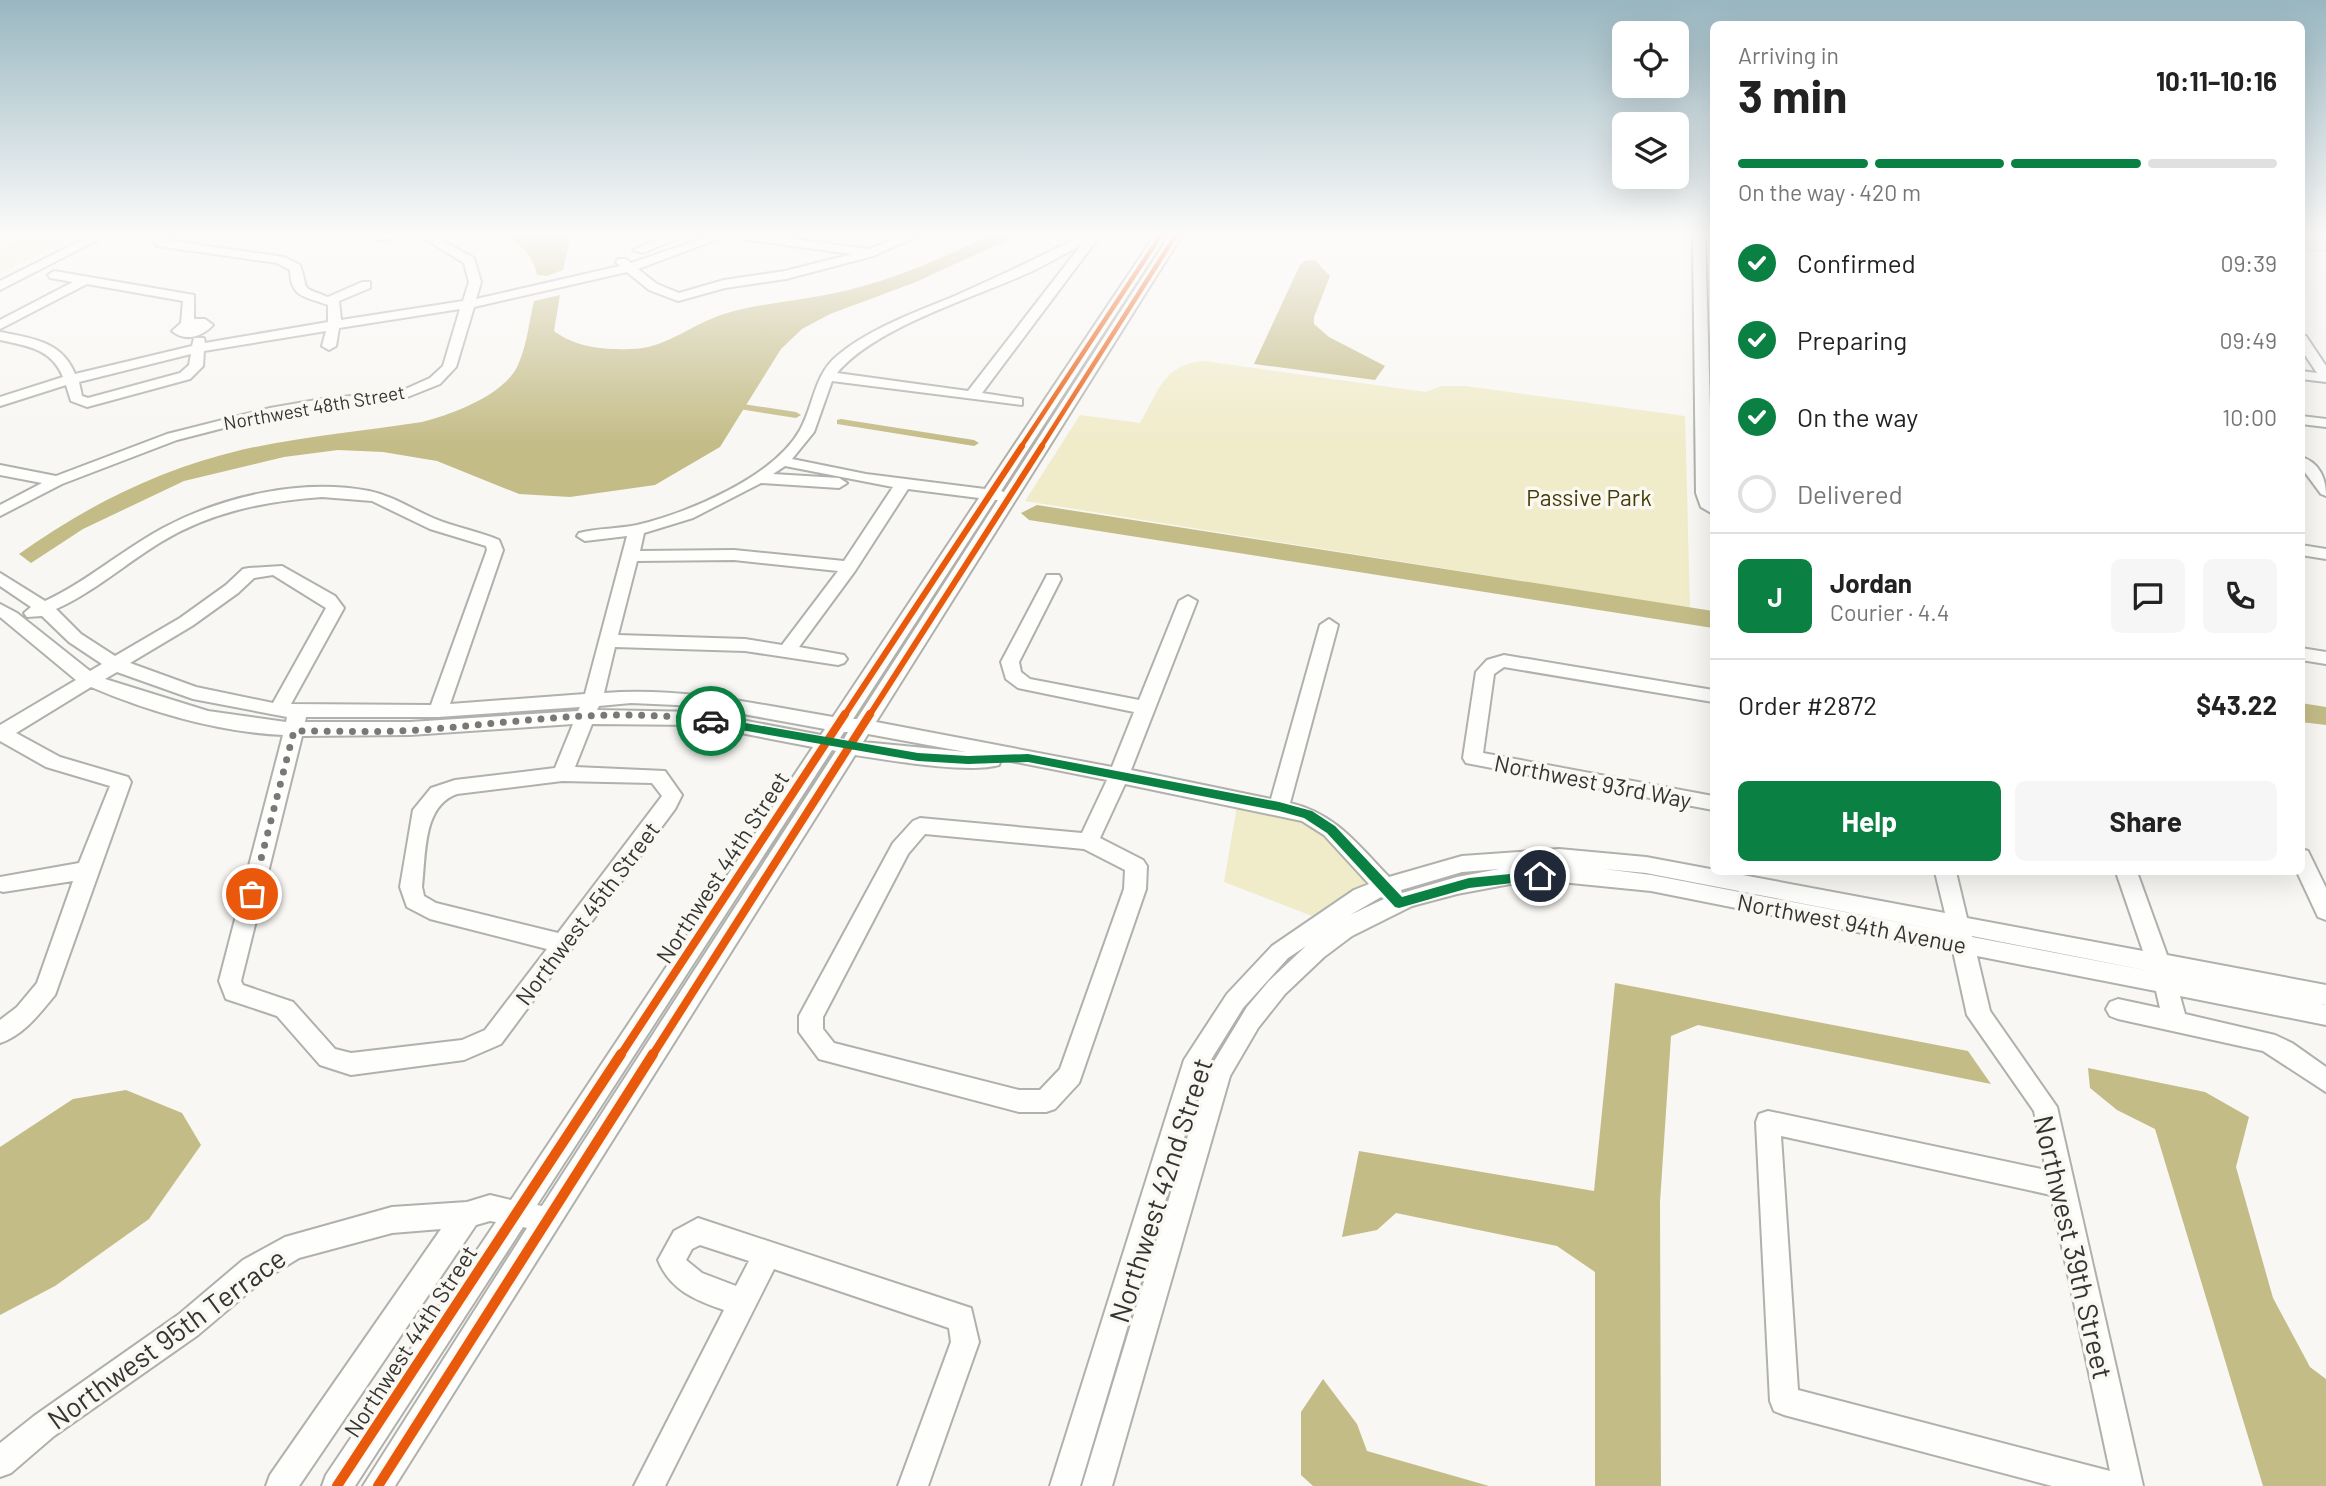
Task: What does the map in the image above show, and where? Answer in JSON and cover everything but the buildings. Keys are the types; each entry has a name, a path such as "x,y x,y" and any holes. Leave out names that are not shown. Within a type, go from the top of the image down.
{"street":[{"path":"0,325 39,304"},
{"path":"187,324 189,304"},
{"path":"329,346 334,323 333,304"},
{"path":"0,393 198,345 453,304"},
{"name":"Northwest 48th Street","path":"0,511 57,481 125,453 216,425 322,403 379,399 415,390 435,381 449,367 467,304"},
{"path":"585,536 637,530 687,515 759,478 782,461 807,432 827,376 842,358 874,337 947,304"},
{"path":"972,396 1040,304"},
{"name":"Northwest 44th Street","path":"378,1486 548,1220 838,738 864,726 997,499 1118,304"},
{"name":"Northwest 44th Street","path":"337,1486 518,1212 1129,304"},
{"path":"1707,306 1704,493 1710,506"},
{"path":"0,336 37,343 56,351 71,375 76,398 87,403 185,376 196,366 198,345"},
{"path":"2305,345 2326,377"},
{"path":"0,402 71,375"},
{"path":"2305,375 2326,377"},
{"path":"827,376 1017,402"},
{"path":"2305,420 2326,423"},
{"path":"782,461 866,479 946,491 955,496 997,499"},
{"path":"2305,463 2326,491"},
{"path":"0,470 57,481"},
{"path":"759,478 836,484 866,479"},
{"path":"787,651 849,567 903,484"},
{"path":"16,620 81,590 130,554 171,530 216,511 256,500 314,493 368,495 398,504 425,521 493,543 495,550 438,711"},
{"path":"564,944 430,909 415,901 411,887 423,810 438,793 455,787 562,774 590,706 637,530"},
{"path":"2305,551 2326,554"},
{"path":"631,556 734,555 849,567"},
{"path":"0,1033 24,1014 47,988 87,870 121,782 53,762 0,733 186,622 232,589 249,573 276,570 329,600 335,608 290,718"},
{"path":"0,578 44,608 75,638 114,664 193,693 290,718 430,729 590,706"},
{"path":"1053,579 1010,662 1012,675 1024,684 1145,708"},
{"path":"1088,841 1119,775 1188,601"},
{"path":"0,609 16,620 48,651 88,679 171,710 260,728 290,718 590,706 838,738 943,759 1028,758"},
{"path":"1279,806 1329,625"},
{"path":"609,641 687,641 745,645 838,659"},
{"path":"2305,655 2326,658"},
{"name":"Northwest 93rd Way","path":"1710,695 1504,661 1493,664 1485,672 1473,758 1710,802"},
{"name":"Northwest 45th Street","path":"290,718 230,981 234,992 285,1009 328,1058 351,1064 464,1050 493,1037 668,804 672,795 658,776 562,774"},
{"path":"864,726 1279,806 1308,815 1331,830 1392,895"},
{"path":"920,826 1088,841 1136,866 1135,889 1070,1076 1046,1101 1019,1101 827,1052 811,1032 811,1016 900,849 920,826"},
{"path":"2305,866 2326,911"},
{"path":"3,884 87,870"},
{"name":"Northwest 94th Avenue","path":"1392,895 1469,883 1560,874 1651,883 1769,889 1959,934 2162,973 2326,1014"},
{"name":"Northwest 39th Street","path":"1947,875 1979,1015 2045,1107 2127,1486"},
{"path":"2128,875 2162,973 2175,1022"},
{"name":"Northwest 42nd Street","path":"1065,1486 1194,1069 1235,1001 1280,952 1362,896 1392,895"},
{"name":"Northwest 42nd Street","path":"1097,1486 1219,1073 1256,1013 1308,958 1392,895"},
{"name":"Northwest 94th Avenue","path":"2162,973 2326,995"},
{"path":"2118,1009 2267,1042 2284,1050 2326,1080"},
{"path":"2060,1185 1768,1122 1784,1401 2110,1486"},
{"name":"Northwest 95th Terrace","path":"0,1462 44,1426 188,1325 253,1269 294,1246 392,1220 467,1215 490,1208 548,1220"},
{"path":"281,1486 467,1215"},
{"path":"743,1302 699,1286 677,1273 671,1260 682,1240 698,1231 961,1318 965,1342 913,1486"},
{"path":"649,1486 768,1252"}],"green space":[{"name":"Passive Park","path":"1204,361 1426,392 1441,386 1465,386 1685,416 1690,608 1025,501 1080,415 1140,423 1171,373 1190,363"},
{"path":"1237,806 1293,815 1329,835 1373,878 1312,916 1224,882"}],"shaded area":[{"path":"533,304 558,304 554,331 571,341 600,348 620,349 655,345 712,318 767,304 856,304 802,329 781,349 720,447 655,485 570,497 519,494 437,461 383,452 338,450 284,457 184,481 83,529 31,563 19,554 71,520 125,491 211,458 263,445 422,422 476,402 502,386 518,365"},
{"path":"1282,304 1319,304 1314,324 1329,337 1385,366 1375,380 1254,364"},
{"path":"1037,505 1710,611 1710,628 1029,520 1021,513"},
{"path":"2305,704 2326,707 2326,725 2305,722"},
{"path":"1615,983 1968,1051 1991,1084 1698,1025 1671,1036 1660,1202 1661,1486 1595,1486 1595,1272 1557,1246 1396,1213 1377,1230 1342,1237 1359,1151 1594,1191"},
{"path":"2088,1068 2205,1092 2249,1117 2236,1167 2273,1298 2310,1367 2326,1379 2326,1486 2263,1486 2155,1129 2117,1110 2090,1088"},
{"path":"126,1090 182,1113 201,1145 149,1219 55,1286 0,1315 0,1147 73,1099"},
{"path":"1323,1379 1357,1424 1367,1451 1489,1486 1313,1486 1301,1475 1301,1412"}],"waterway":[{"path":"743,407 796,415"},
{"path":"841,422 974,443"}],"cycle path":[{"path":"337,1486 1115,304"},
{"path":"378,1486 1132,304"}],"way so far":[{"path":"252,894 294,731 430,729 622,714 687,717 711,721"}],"route":[{"path":"711,721 918,757 968,760 1028,758 1279,806 1308,815 1331,830 1399,903 1469,883 1540,876"}]}
